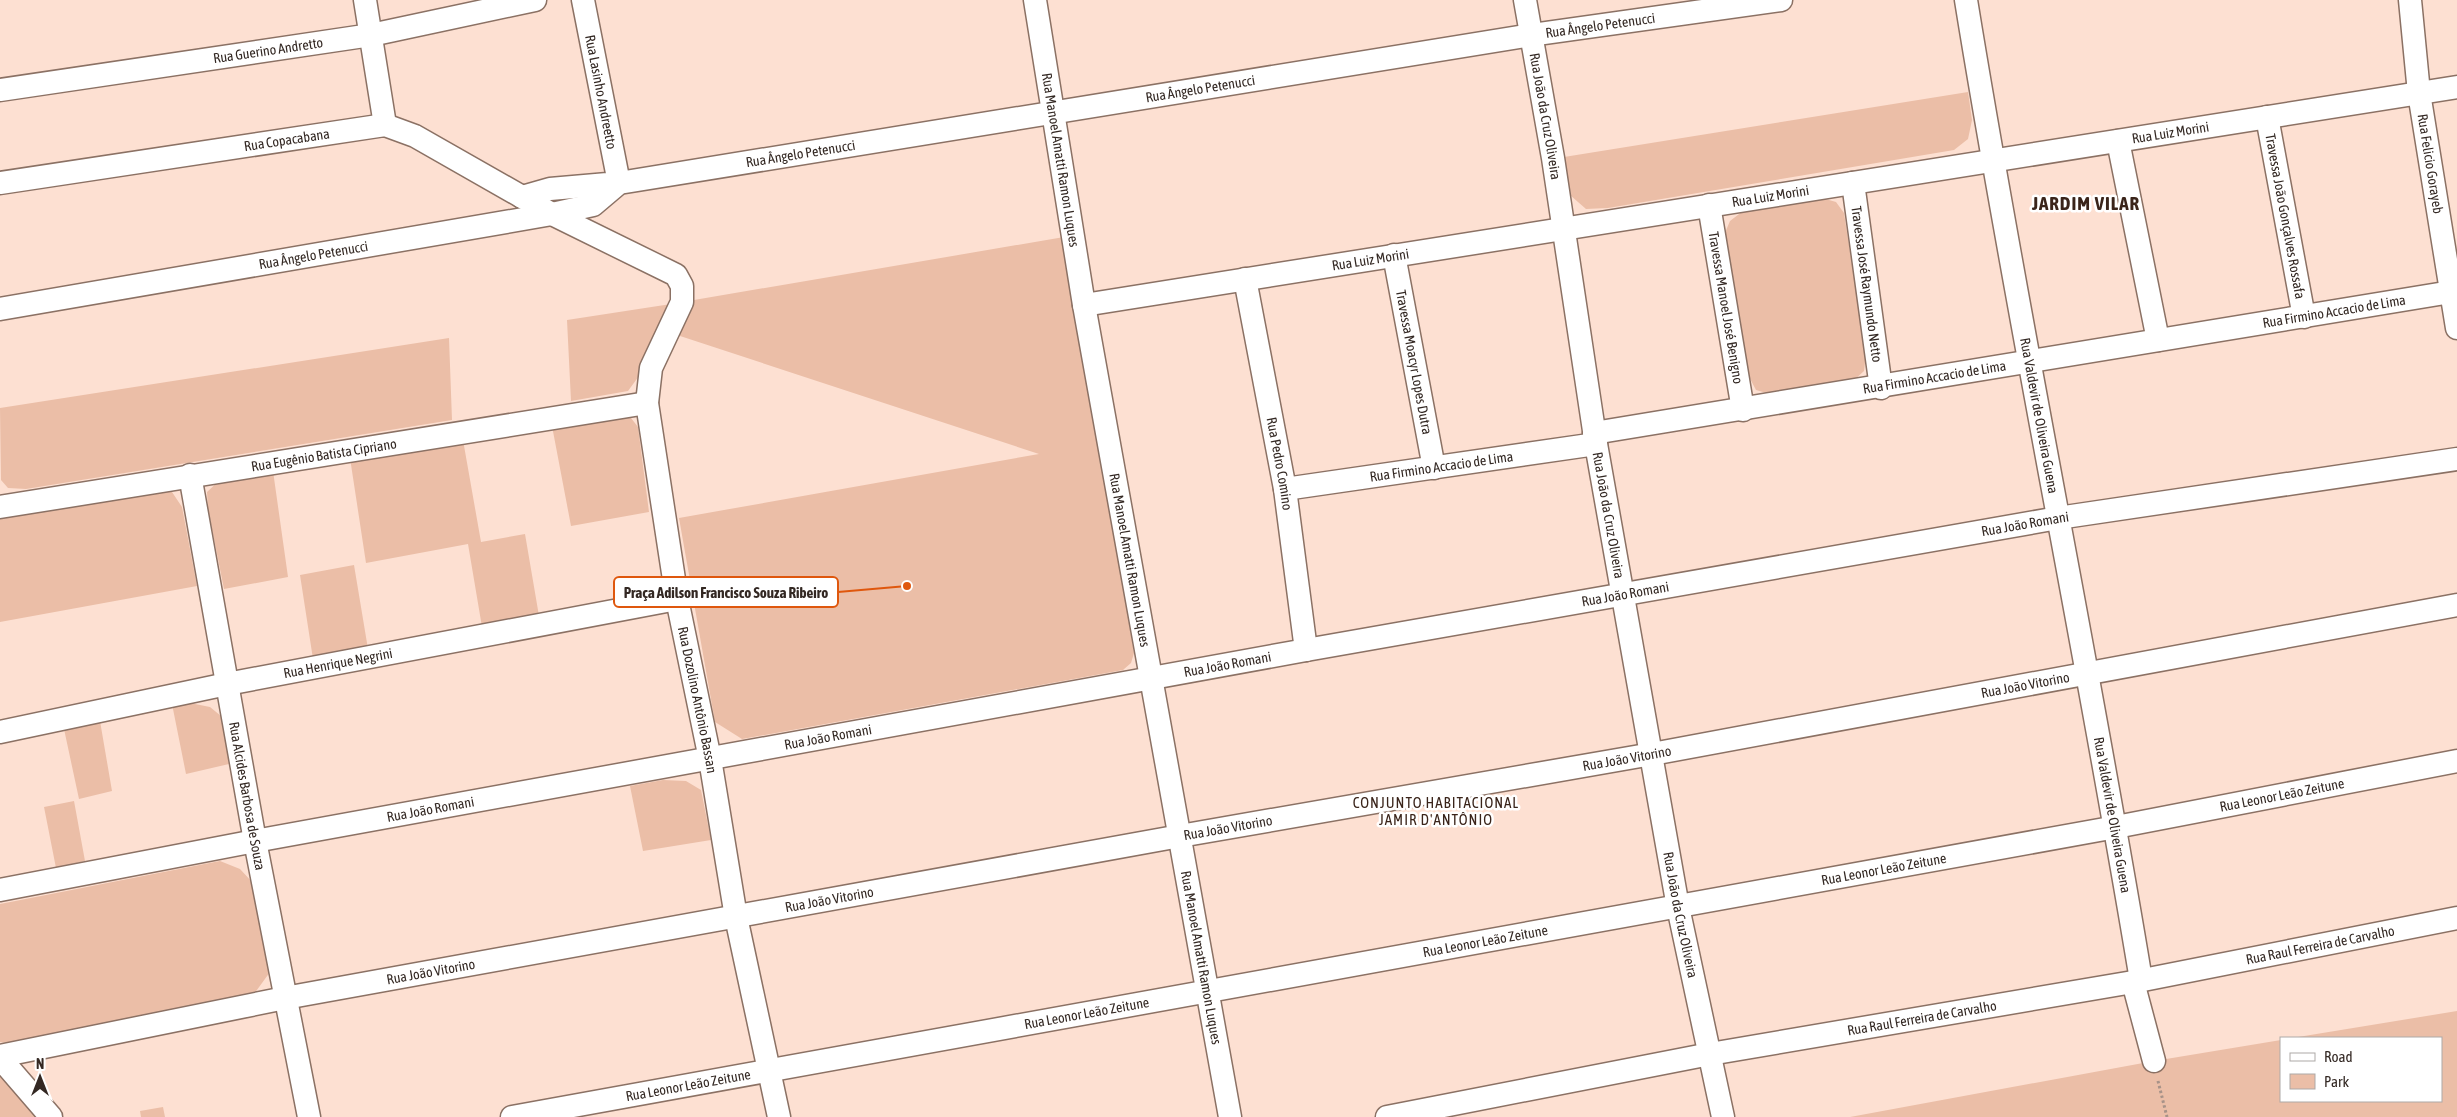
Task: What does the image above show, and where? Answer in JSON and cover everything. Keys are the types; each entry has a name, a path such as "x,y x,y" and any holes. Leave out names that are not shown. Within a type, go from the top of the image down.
{"street":[{"path":"365,0 385,125"},
{"name":"Rua Guerino Andretto","path":"0,90 371,35 535,0"},
{"name":"Rua Lasinho Andreetto","path":"583,0 619,183"},
{"name":"Rua Manoel Amatti Ramon Luques","path":"1035,0 1084,304 1230,1117"},
{"name":"Rua João da Cruz Oliveira","path":"1525,0 1564,228 1595,439 1678,907 1723,1117"},
{"name":"Rua Ângelo Petenucci","path":"522,197 550,189 619,183 1531,35 1781,0"},
{"name":"Rua Valdevir de Oliveira Guena","path":"1966,0 1992,160 2116,827 2137,981 2154,1061"},
{"name":"Rua Felicio Gorayeb","path":"2410,0 2419,93 2457,328"},
{"name":"Rua Luiz Morini","path":"1084,304 2457,87"},
{"name":"Travessa João Gonçalves Rossafa","path":"2267,117 2304,317"},
{"name":"Rua Copacabana","path":"0,183 385,125 415,136 552,214"},
{"path":"2118,140 2158,340"},
{"name":"Rua Ângelo Petenucci","path":"0,309 552,214 593,205 619,183"},
{"name":"Travessa José Raymundo Netto","path":"1853,183 1882,388"},
{"name":"Travessa Manoel José Benigno","path":"1709,205 1743,410"},
{"name":"Rua Dozolino Antônio Bassan","path":"552,214 660,266 676,275 682,286 682,302 651,368 647,403 677,599 710,759 736,917 779,1117"},
{"name":"Travessa Moacyr Lopes Dutra","path":"1394,255 1434,468"},
{"name":"Rua Pedro Comino","path":"1245,279 1285,489 1306,650"},
{"name":"Rua Firmino Accacio de Lima","path":"1285,489 1434,468 1743,410 2451,292"},
{"name":"Rua Eugênio Batista Cipriano","path":"0,507 647,403"},
{"name":"Rua João Romani","path":"0,890 255,841 1150,680 1306,650 2058,518 2457,459"},
{"name":"Rua Alcides Barbosa de Souza","path":"190,475 255,841 308,1117"},
{"name":"Rua Henrique Negrini","path":"0,732 227,684 677,599"},
{"name":"Rua João Vitorino","path":"0,1057 285,998 1180,836 1652,754 2457,605"},
{"name":"Rua Leonor Leão Zeitune","path":"512,1117 1206,990 1678,907 2116,827 2457,760"},
{"name":"Rua Raul Ferreira de Carvalho","path":"1387,1117 1710,1054 2137,981 2457,918"},
{"path":"0,1057 51,1117"}],"path":[{"path":"2154,1061 2166,1117"}],"green space":[{"path":"1968,92 1972,120 1968,139 1954,150 1608,208 1586,209 1570,195 1564,157"},
{"path":"1822,198 1836,202 1844,213 1866,355 1864,371 1852,382 1770,394 1756,390 1746,371 1724,235 1730,221 1743,211"},
{"path":"1064,237 1134,653 1131,663 1123,670 742,739 715,722 679,518 1039,454 677,335 694,300"},
{"path":"671,304 652,339 639,376 628,391 571,401 567,320"},
{"path":"449,338 452,420 26,489 8,488 1,480 0,408"},
{"path":"621,415 631,418 638,427 649,512 571,526 552,426"},
{"path":"463,440 481,542 525,534 539,616 482,627 468,544 366,563 350,458"},
{"path":"273,471 288,577 224,589 208,509 207,492 221,479"},
{"path":"170,489 182,507 197,586 0,622 0,516"},
{"path":"354,565 368,649 313,659 300,575"},
{"path":"185,702 210,707 221,716 229,764 186,774 172,704"},
{"path":"100,721 112,791 79,799 64,729"},
{"path":"663,780 686,781 701,790 711,840 643,851 630,786"},
{"path":"74,801 85,861 56,868 44,807"},
{"path":"220,861 240,869 253,883 270,972 254,994 13,1044 0,1042 0,904"},
{"path":"2457,1011 2457,1117 1850,1117 2154,1061 2280,1040 2280,1102 2442,1102 2442,1037 2298,1037"},
{"path":"0,1074 37,1117 0,1117"},
{"path":"163,1107 165,1117 141,1117 140,1111"}],"place":[{"name":"Praça Adilson Francisco Souza Ribeiro","path":"907,586"}],"district":[{"name":"JARDIM VILAR","path":"2086,203"},
{"name":"CONJUNTO HABITACIONAL JAMIR D'ANTÔNIO","path":"1436,810"}]}
